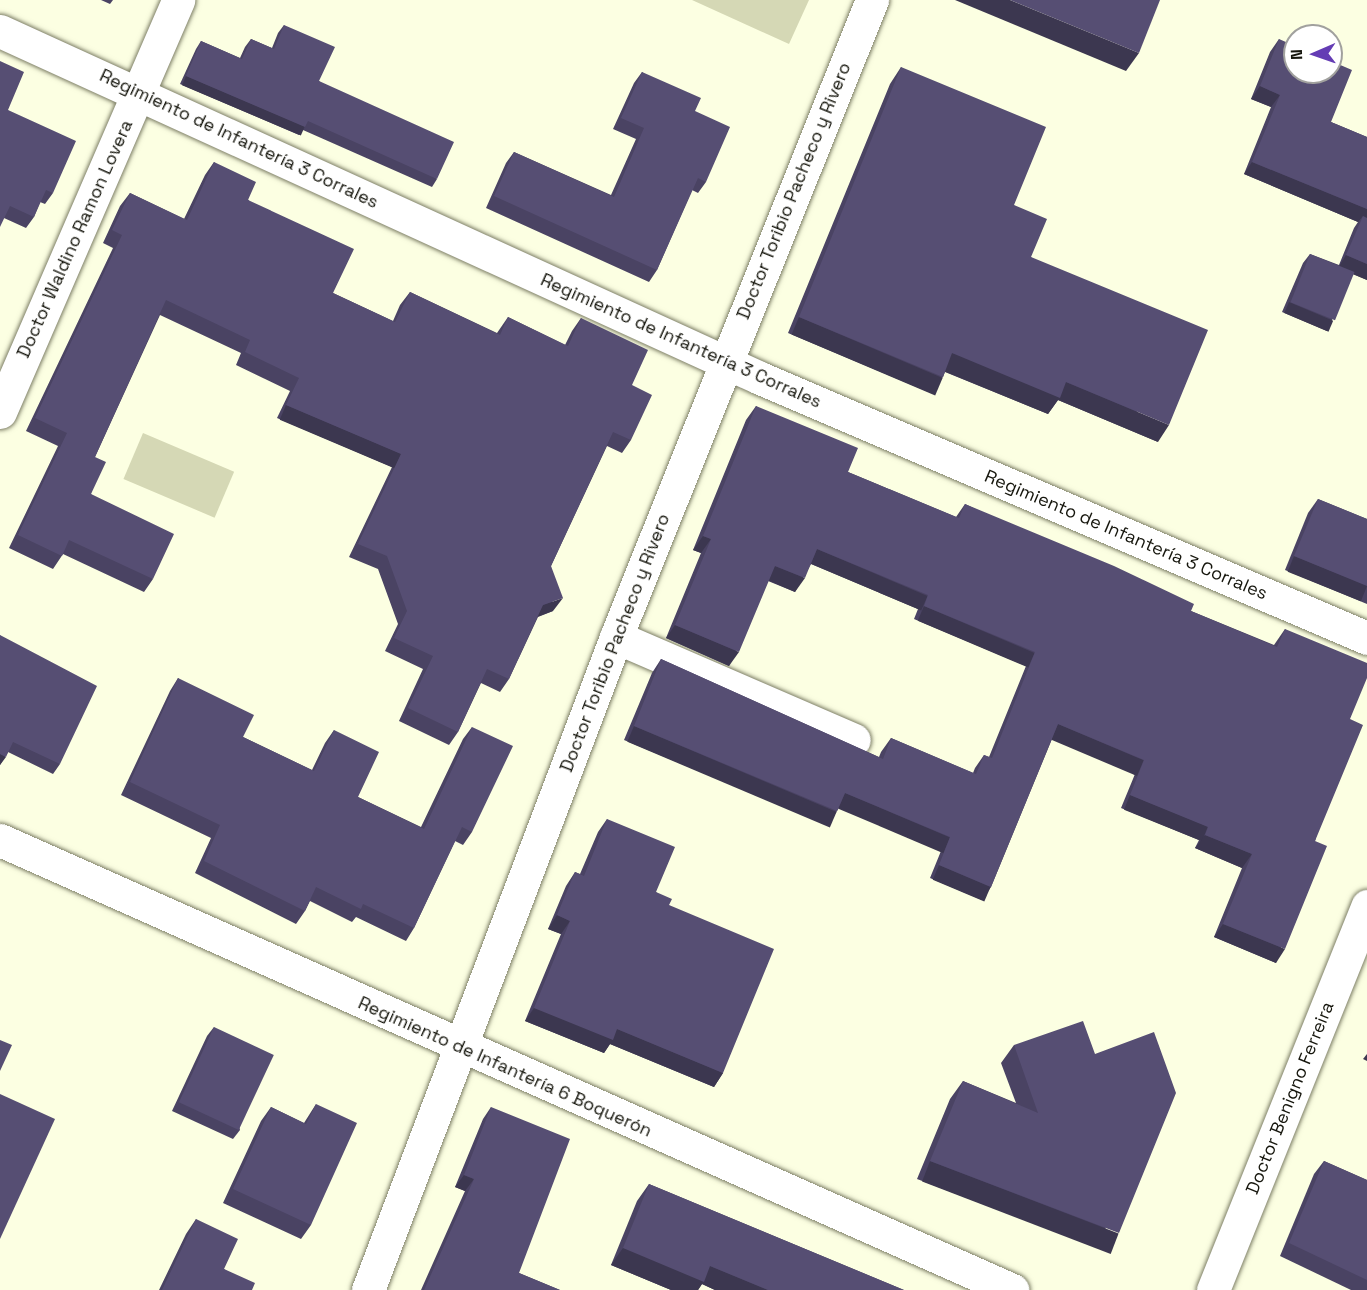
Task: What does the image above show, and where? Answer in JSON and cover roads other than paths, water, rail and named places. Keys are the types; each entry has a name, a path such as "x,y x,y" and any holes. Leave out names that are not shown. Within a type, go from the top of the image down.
{"street":[{"name":"Doctor Waldino Ramon Lovera","path":"0,412 178,0"},
{"name":"Doctor Toribio Pacheco y Rivero","path":"368,1290 616,636 872,0"},
{"name":"Regimiento de Infantería 3 Corrales","path":"0,31 139,92 724,363 1367,638"},
{"path":"616,636 854,740"},
{"name":"Regimiento de Infantería 6 Boquerón","path":"0,840 460,1047 1012,1290"},
{"name":"Doctor Benigno Ferreira","path":"1213,1290 1367,906"}]}
